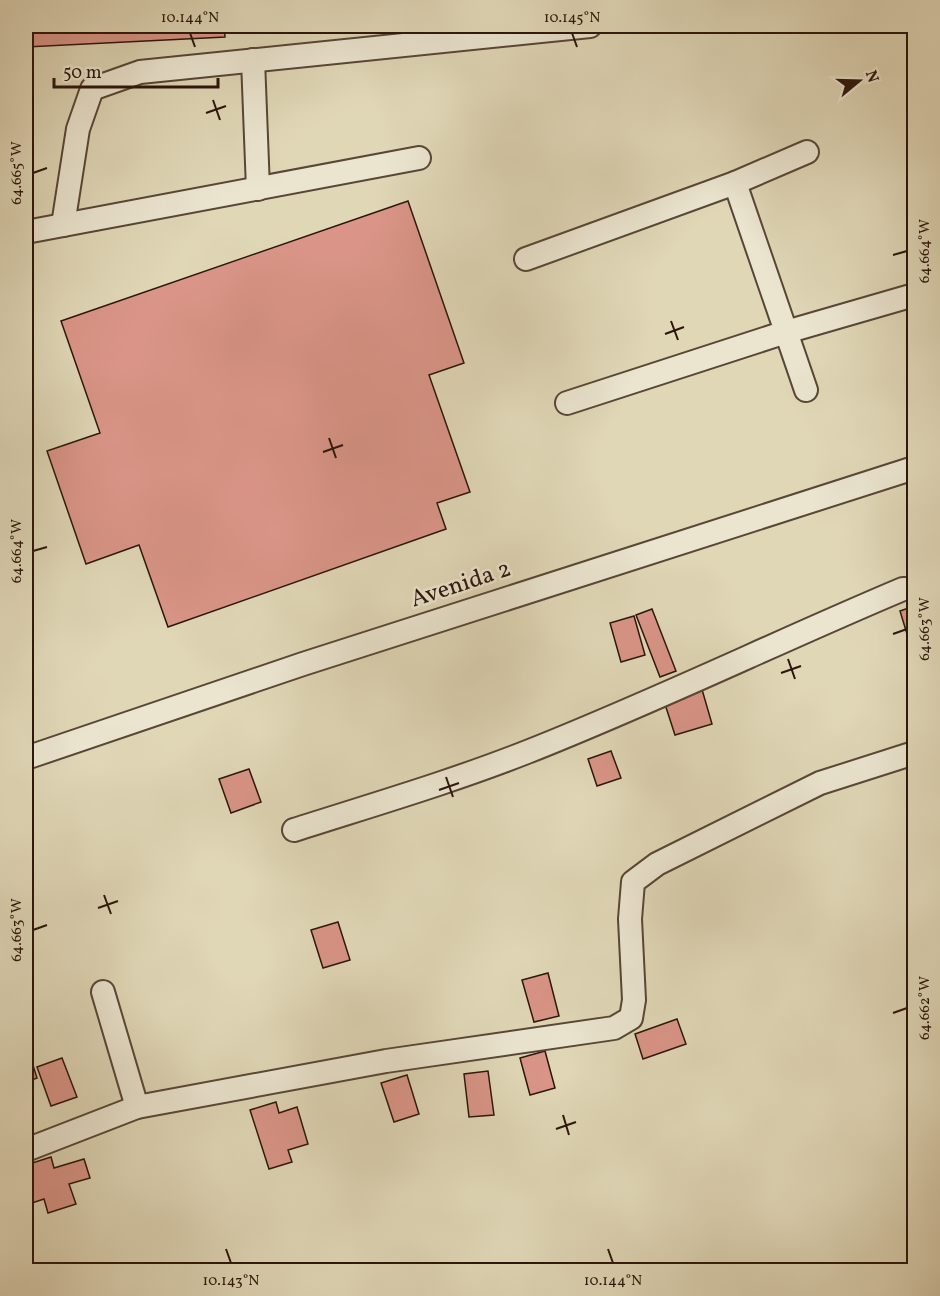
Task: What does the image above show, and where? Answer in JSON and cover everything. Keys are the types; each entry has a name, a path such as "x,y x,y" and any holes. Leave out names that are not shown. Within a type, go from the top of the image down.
{"street":[{"path":"63,225 78,129 92,89 140,72 590,26"},
{"path":"253,60 258,189"},
{"path":"526,259 735,183 807,152"},
{"path":"26,232 419,158"},
{"path":"735,183 806,390"},
{"path":"567,403 786,332 915,296"},
{"name":"Avenida 2","path":"26,758 303,664 915,468"},
{"path":"294,830 467,775 529,751 903,589 915,589"},
{"path":"26,1150 136,1107 386,1061 614,1028 631,1018 634,1000 630,919 633,882 657,864 820,783 915,753"},
{"path":"103,992 136,1107"}],"building":[{"path":"26,26 224,26 225,37 26,47"},
{"path":"26,96 32,222 26,222"},
{"path":"408,201 464,363 429,375 470,492 437,503 446,529 168,627 139,545 86,564 47,451 100,433 61,321"},
{"path":"914,606 914,657 900,611"},
{"path":"652,609 676,671 660,677 636,615"},
{"path":"634,616 645,655 621,662 610,623"},
{"path":"701,686 712,724 675,735 663,698"},
{"path":"611,751 621,778 597,786 588,759"},
{"path":"249,769 261,802 231,813 219,779"},
{"path":"338,922 350,960 323,968 311,930"},
{"path":"548,973 559,1016 534,1022 522,980"},
{"path":"677,1019 686,1044 643,1059 635,1034"},
{"path":"26,1043 37,1078 26,1082"},
{"path":"545,1051 555,1088 530,1095 520,1058"},
{"path":"62,1058 77,1097 51,1106 37,1067"},
{"path":"488,1071 494,1115 469,1117 464,1074"},
{"path":"407,1075 419,1114 394,1122 381,1083"},
{"path":"276,1102 279,1113 297,1107 308,1144 288,1150 292,1162 269,1169 250,1110"},
{"path":"51,1157 54,1168 84,1159 90,1178 69,1184 76,1204 48,1213 44,1199 26,1205 26,1165"}]}
